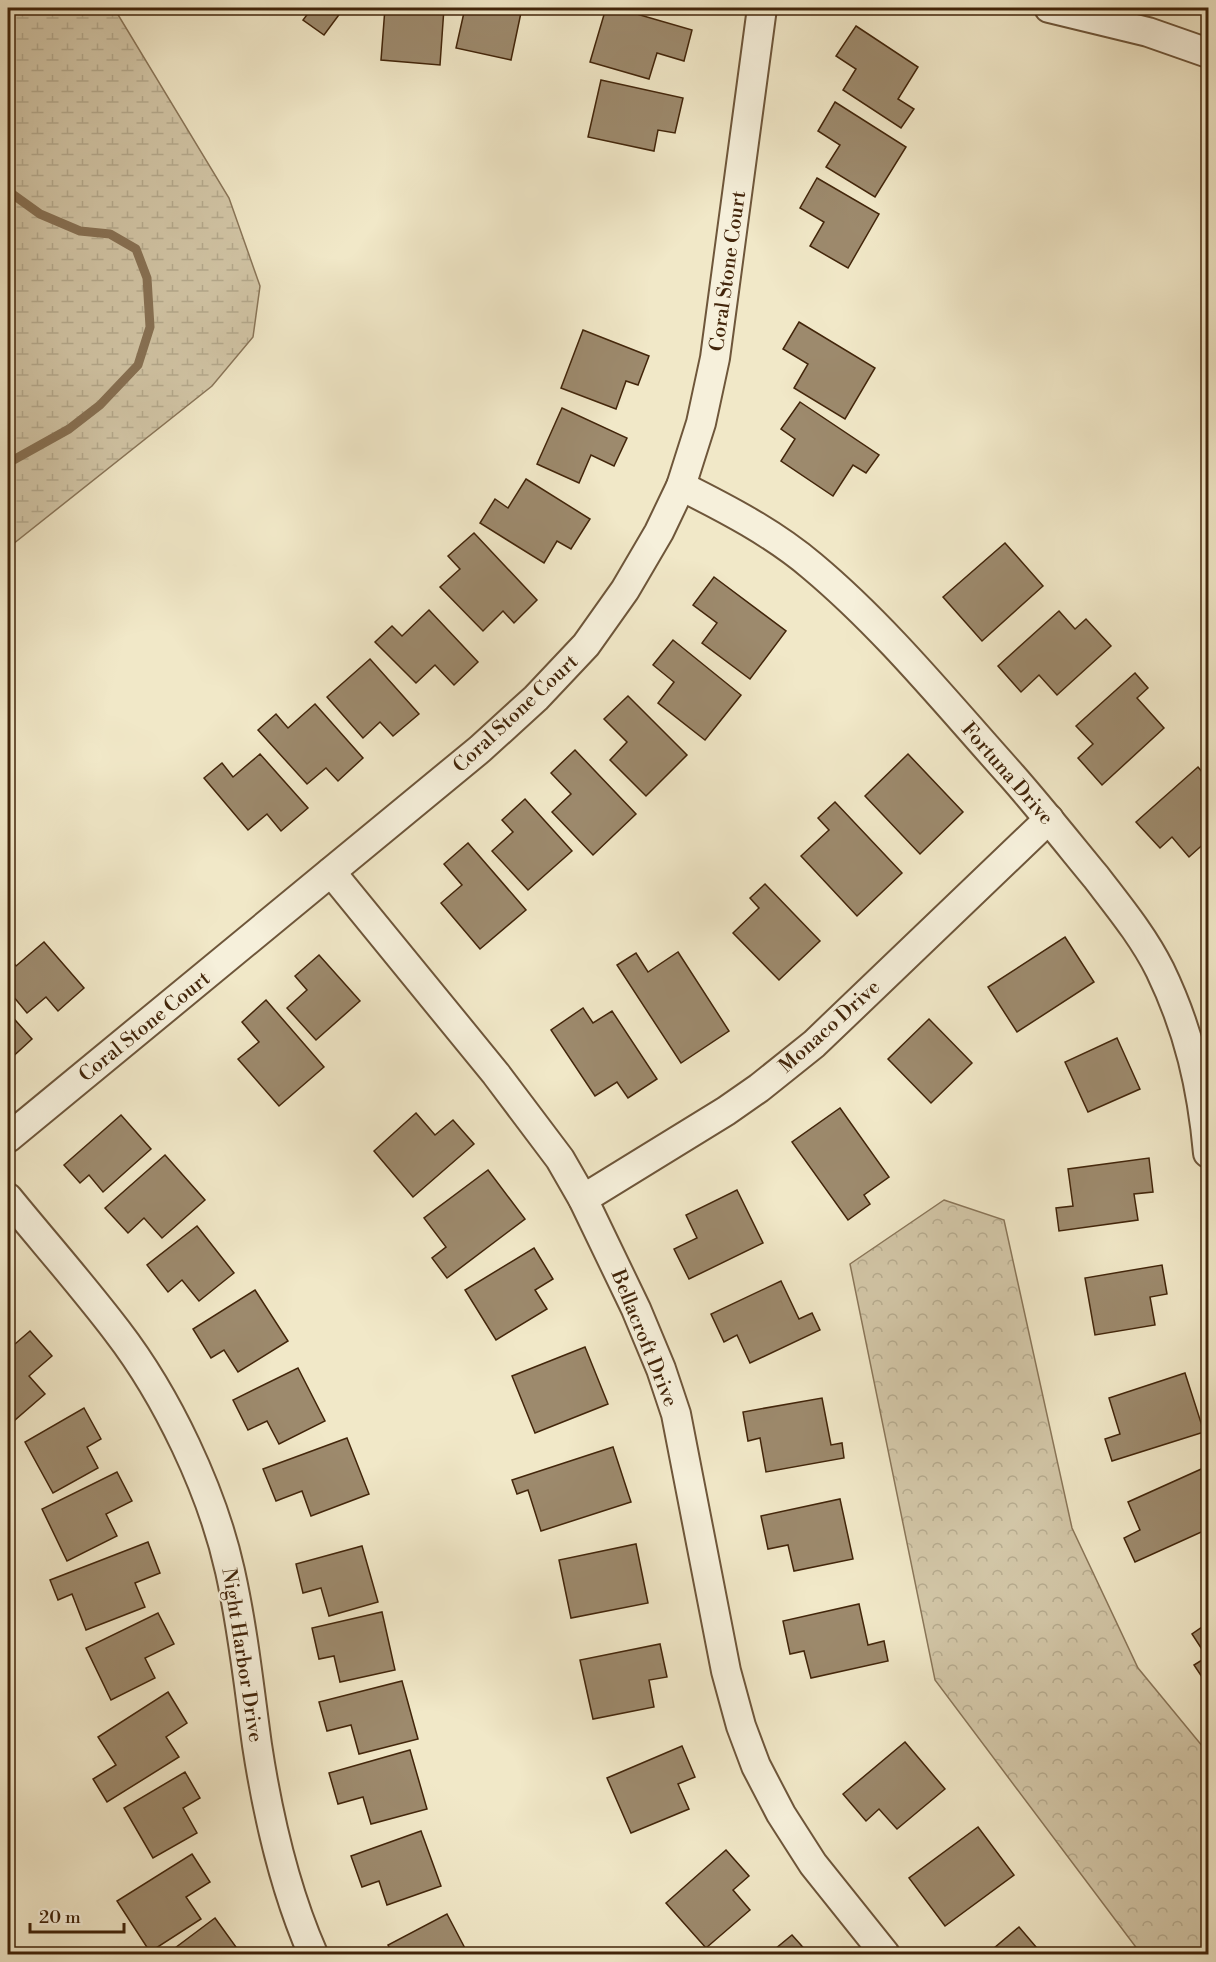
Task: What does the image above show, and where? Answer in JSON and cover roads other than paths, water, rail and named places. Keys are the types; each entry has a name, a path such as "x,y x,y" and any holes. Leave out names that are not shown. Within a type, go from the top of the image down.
{"street":[{"name":"Coral Stone Court","path":"8,1138 480,749 536,698 586,645 625,591 659,532 681,486 701,423 715,358 762,8"},
{"path":"1049,8 1148,32 1209,53"},
{"name":"Fortuna Drive","path":"681,486 725,508 770,535 812,565 854,604 901,652 1049,819 1130,920 1159,969 1179,1014 1195,1061 1204,1108 1209,1153"},
{"name":"Monaco Drive","path":"583,1199 726,1111 814,1044 1049,819"},
{"name":"Bellacroft Drive","path":"331,872 496,1074 560,1159 583,1199 636,1309 661,1369 676,1414 726,1671 741,1726 756,1766 781,1814 813,1864 885,1954"},
{"name":"Night Harbor Drive","path":"8,1198 118,1332 160,1395 207,1496 230,1569 244,1641 259,1756 280,1862 298,1918 313,1954"}],"waterway":[{"path":"8,191 40,214 80,231 110,234 136,249 147,278 150,327 138,365 100,405 69,429 8,463"}]}
